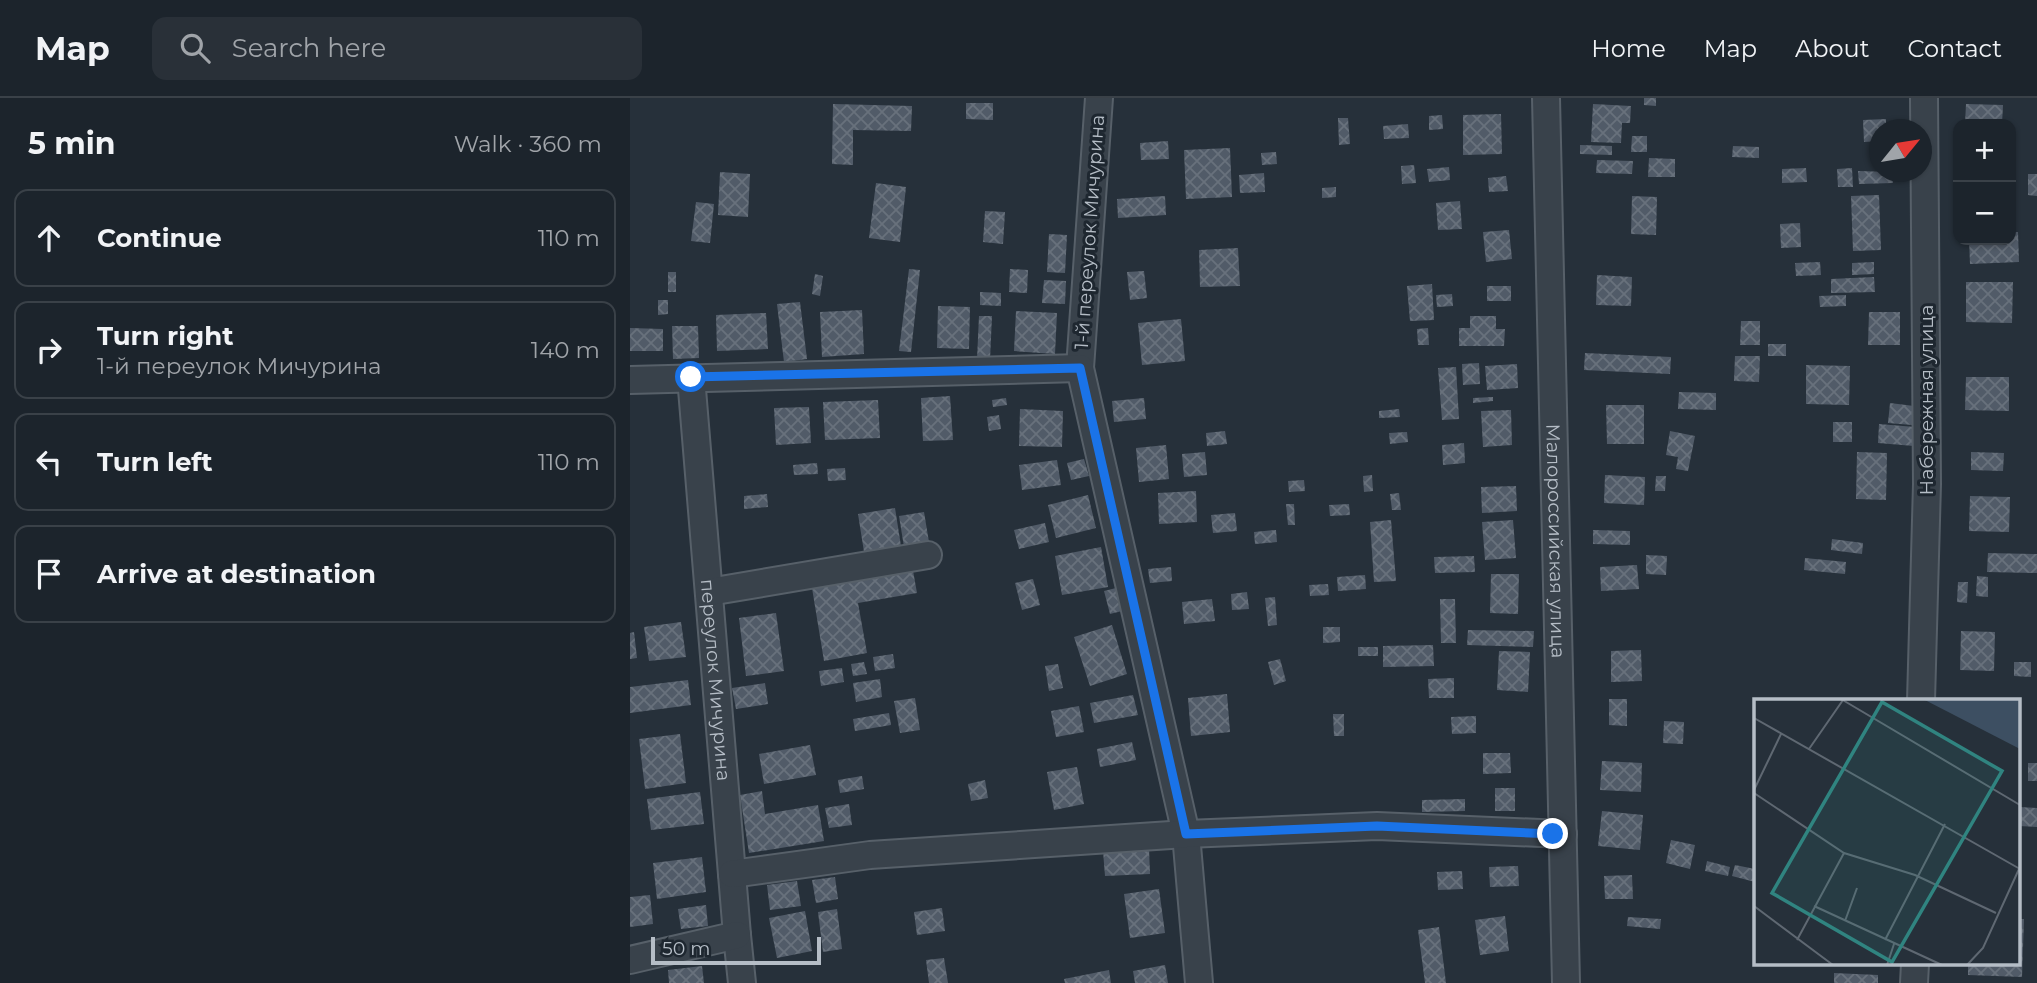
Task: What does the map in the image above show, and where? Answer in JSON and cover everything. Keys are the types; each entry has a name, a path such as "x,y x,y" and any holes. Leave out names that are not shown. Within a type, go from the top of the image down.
{"street":[{"name":"1-й переулок Мичурина","path":"1099,98 1080,368 1186,834 1199,983"},
{"name":"Малороссийская улица","path":"1546,98 1566,983"},
{"name":"Набережная улица","path":"1921,699 1927,484 1924,98"},
{"path":"630,380 1080,368"},
{"name":"переулок Мичурина","path":"691,377 742,983"},
{"path":"709,592 928,555"},
{"path":"732,874 870,855 1186,834 1377,826 1563,834"},
{"path":"630,960 737,935"},
{"path":"1914,983 1915,965"}],"building":[{"path":"1644,98 1656,98 1656,106 1644,105"},
{"path":"966,103 993,103 993,120 966,119"},
{"path":"833,104 912,106 911,131 853,130 853,165 832,164"},
{"path":"1593,104 1631,106 1630,123 1622,123 1621,143 1591,142"},
{"path":"1966,104 2003,105 2002,119 1965,119"},
{"path":"1501,114 1502,154 1463,155 1463,115"},
{"path":"1442,115 1443,129 1429,130 1429,116"},
{"path":"1338,118 1348,118 1350,144 1339,145"},
{"path":"1863,120 1869,120 1869,142 1864,142"},
{"path":"1408,124 1409,138 1384,139 1383,126"},
{"path":"1632,136 1647,136 1647,152 1631,152"},
{"path":"1168,141 1169,159 1141,160 1140,143"},
{"path":"1580,145 1612,146 1612,155 1580,154"},
{"path":"1733,146 1759,147 1759,158 1732,157"},
{"path":"1230,148 1232,197 1186,199 1184,150"},
{"path":"1276,152 1277,164 1262,165 1261,153"},
{"path":"1649,158 1675,159 1675,177 1648,177"},
{"path":"1597,160 1633,161 1632,174 1596,173"},
{"path":"1414,165 1416,183 1402,184 1401,166"},
{"path":"1449,167 1450,180 1429,182 1427,169"},
{"path":"1806,168 1807,182 1782,183 1782,169"},
{"path":"1852,168 1853,187 1838,187 1837,169"},
{"path":"1858,171 1869,171 1869,182 1893,183 1859,184"},
{"path":"720,172 750,174 748,217 718,215"},
{"path":"1264,173 1265,192 1240,193 1239,175"},
{"path":"2028,174 2037,174 2037,196 2028,195"},
{"path":"1506,176 1508,191 1489,192 1488,178"},
{"path":"876,183 906,187 900,242 869,238"},
{"path":"1336,187 1336,197 1322,198 1322,188"},
{"path":"1879,195 1881,250 1853,251 1851,196"},
{"path":"1165,196 1166,215 1118,218 1117,199"},
{"path":"1632,196 1657,197 1656,235 1631,234"},
{"path":"1460,201 1462,229 1438,230 1436,203"},
{"path":"696,202 714,204 710,243 691,241"},
{"path":"985,211 1005,212 1003,244 983,242"},
{"path":"1800,223 1801,247 1781,248 1780,224"},
{"path":"1509,230 1512,259 1486,262 1483,232"},
{"path":"2018,232 2019,262 1970,264 1969,245 2016,245"},
{"path":"1049,234 1067,235 1065,273 1047,272"},
{"path":"1238,248 1240,286 1200,287 1199,250"},
{"path":"1820,262 1821,275 1796,276 1795,263"},
{"path":"1874,262 1874,274 1852,275 1852,263"},
{"path":"909,269 920,270 911,352 899,351"},
{"path":"1010,269 1028,270 1027,293 1009,292"},
{"path":"1144,271 1147,298 1130,300 1127,272"},
{"path":"668,272 676,272 676,292 668,292"},
{"path":"815,274 823,276 820,296 812,294"},
{"path":"1597,275 1632,277 1631,306 1596,305"},
{"path":"1874,277 1875,292 1831,293 1831,279"},
{"path":"1044,280 1066,281 1065,304 1042,303"},
{"path":"1966,282 2013,282 2012,323 1966,322"},
{"path":"1432,284 1434,320 1410,321 1407,286"},
{"path":"1487,286 1511,286 1511,301 1487,301"},
{"path":"980,292 1001,293 1001,306 980,305"},
{"path":"1452,294 1453,306 1437,307 1436,295"},
{"path":"1846,295 1846,306 1820,307 1819,296"},
{"path":"658,300 668,300 668,314 658,315"},
{"path":"800,302 807,359 784,362 777,304"},
{"path":"938,306 970,307 969,349 937,348"},
{"path":"862,310 864,354 822,357 820,312"},
{"path":"1016,311 1057,313 1055,354 1014,351"},
{"path":"1869,312 1900,312 1900,345 1868,345"},
{"path":"766,313 768,349 717,351 716,315"},
{"path":"979,316 992,316 990,360 977,359"},
{"path":"1470,316 1496,316 1496,329 1505,329 1504,346 1459,346 1459,328 1470,328"},
{"path":"1181,319 1185,361 1142,365 1138,323"},
{"path":"1741,321 1760,321 1760,345 1740,345"},
{"path":"672,326 698,326 699,358 673,359"},
{"path":"630,328 663,329 663,351 630,351"},
{"path":"1428,328 1429,345 1418,345 1417,329"},
{"path":"1768,344 1786,344 1786,356 1768,356"},
{"path":"1585,353 1671,357 1670,374 1584,370"},
{"path":"1735,356 1760,356 1759,382 1734,381"},
{"path":"1479,363 1480,384 1463,385 1462,364"},
{"path":"1517,364 1518,388 1487,390 1485,366"},
{"path":"1806,365 1850,366 1849,405 1806,404"},
{"path":"1456,367 1459,419 1442,420 1438,368"},
{"path":"1966,377 2009,377 2009,411 1965,410"},
{"path":"1679,392 1716,393 1716,410 1678,409"},
{"path":"950,396 953,440 923,441 921,398"},
{"path":"1493,397 1493,401 1473,403 1473,398"},
{"path":"1006,398 1007,405 993,407 992,400"},
{"path":"1144,398 1146,419 1114,422 1112,401"},
{"path":"878,400 880,438 825,440 823,402"},
{"path":"1890,403 1914,406 1912,425 1888,423"},
{"path":"1606,405 1644,405 1644,444 1607,444"},
{"path":"809,407 811,443 776,445 774,408"},
{"path":"1020,409 1063,411 1062,447 1019,446"},
{"path":"1399,409 1400,417 1379,418 1379,411"},
{"path":"1511,410 1512,445 1483,447 1481,411"},
{"path":"999,415 1001,429 989,431 987,417"},
{"path":"1833,422 1852,422 1852,442 1833,442"},
{"path":"1879,424 1915,427 1914,446 1878,443"},
{"path":"1225,431 1227,444 1207,446 1206,433"},
{"path":"1670,431 1695,436 1688,471 1676,469 1678,457 1666,455"},
{"path":"1407,432 1408,442 1390,444 1389,433"},
{"path":"1464,443 1465,463 1443,465 1442,445"},
{"path":"1166,445 1169,479 1139,482 1136,448"},
{"path":"1205,452 1207,475 1184,477 1182,454"},
{"path":"1857,452 1887,453 1886,500 1856,499"},
{"path":"1971,452 2004,453 2003,471 1971,470"},
{"path":"1084,459 1089,476 1071,480 1067,463"},
{"path":"1057,460 1061,485 1022,490 1019,465"},
{"path":"817,463 818,474 794,475 793,465"},
{"path":"845,468 846,480 828,481 827,469"},
{"path":"1372,475 1373,491 1364,492 1363,476"},
{"path":"1605,475 1645,477 1644,505 1604,503"},
{"path":"1656,476 1666,476 1665,491 1655,491"},
{"path":"1304,480 1305,491 1289,492 1288,481"},
{"path":"1516,486 1517,511 1482,513 1481,487"},
{"path":"1196,491 1197,522 1159,524 1158,493"},
{"path":"1399,493 1401,510 1392,510 1390,494"},
{"path":"767,494 768,507 744,509 744,496"},
{"path":"1088,495 1096,528 1056,538 1048,505"},
{"path":"1970,496 2010,497 2009,532 1969,531"},
{"path":"1286,504 1294,504 1295,525 1288,525"},
{"path":"1349,504 1350,515 1330,516 1329,505"},
{"path":"895,508 901,546 864,552 858,514"},
{"path":"924,512 929,542 904,547 899,516"},
{"path":"1235,513 1237,531 1213,533 1211,515"},
{"path":"1391,520 1396,581 1374,582 1370,522"},
{"path":"1513,520 1516,558 1485,560 1482,522"},
{"path":"1045,523 1049,542 1019,549 1014,530"},
{"path":"1276,530 1277,542 1255,544 1254,532"},
{"path":"1593,530 1630,531 1630,545 1593,544"},
{"path":"1832,539 1863,543 1862,554 1831,550"},
{"path":"1101,547 1108,587 1062,595 1055,556"},
{"path":"1988,553 2037,554 2037,573 1987,572"},
{"path":"1646,555 1667,556 1666,575 1646,574"},
{"path":"1474,556 1475,572 1435,573 1434,557"},
{"path":"1805,558 1846,562 1845,574 1804,570"},
{"path":"912,565 917,593 858,603 867,653 824,661 811,582"},
{"path":"1637,565 1639,589 1601,591 1600,567"},
{"path":"1171,567 1172,581 1150,583 1148,569"},
{"path":"1491,574 1519,574 1518,614 1490,613"},
{"path":"1365,575 1366,589 1338,591 1337,577"},
{"path":"1977,576 1988,577 1988,597 1976,596"},
{"path":"1033,579 1040,605 1022,610 1015,583"},
{"path":"1958,582 1968,582 1967,603 1957,602"},
{"path":"1328,584 1329,595 1310,596 1309,585"},
{"path":"1116,588 1122,611 1110,614 1104,591"},
{"path":"1247,592 1249,609 1232,610 1231,594"},
{"path":"1275,597 1277,625 1268,626 1265,598"},
{"path":"1212,599 1215,621 1184,624 1182,602"},
{"path":"1440,599 1455,599 1456,643 1441,643"},
{"path":"776,613 784,671 746,676 739,618"},
{"path":"681,622 686,657 649,661 644,627"},
{"path":"1112,625 1127,674 1090,686 1074,637"},
{"path":"1323,627 1340,627 1340,642 1323,643"},
{"path":"1468,630 1534,631 1533,647 1467,645"},
{"path":"1961,631 1995,632 1994,671 1960,670"},
{"path":"634,632 637,658 630,659 630,633"},
{"path":"1433,645 1434,666 1383,667 1383,646"},
{"path":"1358,647 1378,647 1378,656 1358,656"},
{"path":"1641,650 1642,681 1611,682 1611,651"},
{"path":"1499,651 1530,652 1528,692 1497,690"},
{"path":"893,654 895,668 875,671 873,657"},
{"path":"1280,659 1286,681 1274,685 1268,662"},
{"path":"864,662 867,674 853,676 851,664"},
{"path":"2014,662 2031,662 2031,677 2014,676"},
{"path":"1058,664 1063,688 1049,691 1045,666"},
{"path":"842,668 844,682 821,686 819,671"},
{"path":"1454,678 1454,698 1429,698 1428,679"},
{"path":"880,679 882,697 856,702 853,683"},
{"path":"688,680 691,705 630,713 630,687"},
{"path":"765,683 768,704 736,709 732,688"},
{"path":"1227,694 1230,732 1191,736 1188,698"},
{"path":"1133,695 1138,715 1094,723 1090,703"},
{"path":"915,698 920,730 900,733 894,701"},
{"path":"1609,699 1627,699 1627,726 1609,725"},
{"path":"1079,706 1084,732 1056,737 1051,711"},
{"path":"889,713 891,725 855,731 853,719"},
{"path":"1333,714 1344,714 1344,736 1334,736"},
{"path":"1476,716 1476,733 1452,734 1451,717"},
{"path":"1664,721 1684,722 1683,744 1663,743"},
{"path":"680,734 686,783 645,789 639,739"},
{"path":"1132,742 1136,760 1100,767 1097,749"},
{"path":"810,745 816,775 764,784 759,754"},
{"path":"1483,753 1510,753 1511,773 1483,774"},
{"path":"1602,761 1642,763 1641,792 1600,790"},
{"path":"2028,763 2037,763 2037,781 2028,781"},
{"path":"1077,767 1084,804 1054,810 1047,772"},
{"path":"862,776 864,789 840,793 838,780"},
{"path":"985,780 988,798 971,801 968,784"},
{"path":"1495,788 1515,788 1515,811 1495,811"},
{"path":"762,791 765,814 818,805 824,841 749,853 740,795"},
{"path":"700,792 704,824 651,830 647,799"},
{"path":"1465,799 1465,811 1422,812 1422,800"},
{"path":"849,804 852,825 829,828 825,808"},
{"path":"2020,807 2037,808 2037,827 2020,826"},
{"path":"1602,811 1643,815 1640,850 1598,846"},
{"path":"1671,840 1695,845 1690,869 1666,863"},
{"path":"1149,848 1150,874 1105,876 1103,851"},
{"path":"702,857 706,892 657,899 653,863"},
{"path":"1707,861 1730,867 1728,876 1705,871"},
{"path":"1735,865 1754,869 1754,882 1732,876"},
{"path":"1518,866 1519,886 1490,887 1489,867"},
{"path":"1462,871 1463,889 1438,890 1437,872"},
{"path":"1632,875 1633,899 1605,899 1604,876"},
{"path":"835,877 838,899 816,903 812,880"},
{"path":"797,881 801,906 770,910 767,885"},
{"path":"1159,889 1165,933 1130,938 1124,894"},
{"path":"650,895 653,924 630,927 630,897"},
{"path":"706,905 708,926 681,929 678,909"},
{"path":"942,908 945,931 917,935 914,912"},
{"path":"837,909 842,949 823,952 818,912"},
{"path":"805,911 812,951 777,958 769,918"},
{"path":"1505,916 1509,951 1480,955 1475,920"},
{"path":"1628,917 1661,919 1660,929 1627,926"},
{"path":"2020,919 2024,919 2022,977 1968,975 1968,965 2020,965"},
{"path":"1439,927 1446,983 1425,983 1418,930"},
{"path":"944,958 948,983 929,983 926,960"},
{"path":"1165,965 1168,983 1135,983 1133,971"},
{"path":"702,966 704,983 669,983 668,970"},
{"path":"1109,970 1111,983 1065,983 1064,979"},
{"path":"1834,973 1878,975 1878,983 1834,983"}],"route":[{"path":"691,377 1080,368 1186,834 1377,826 1553,834"}]}
